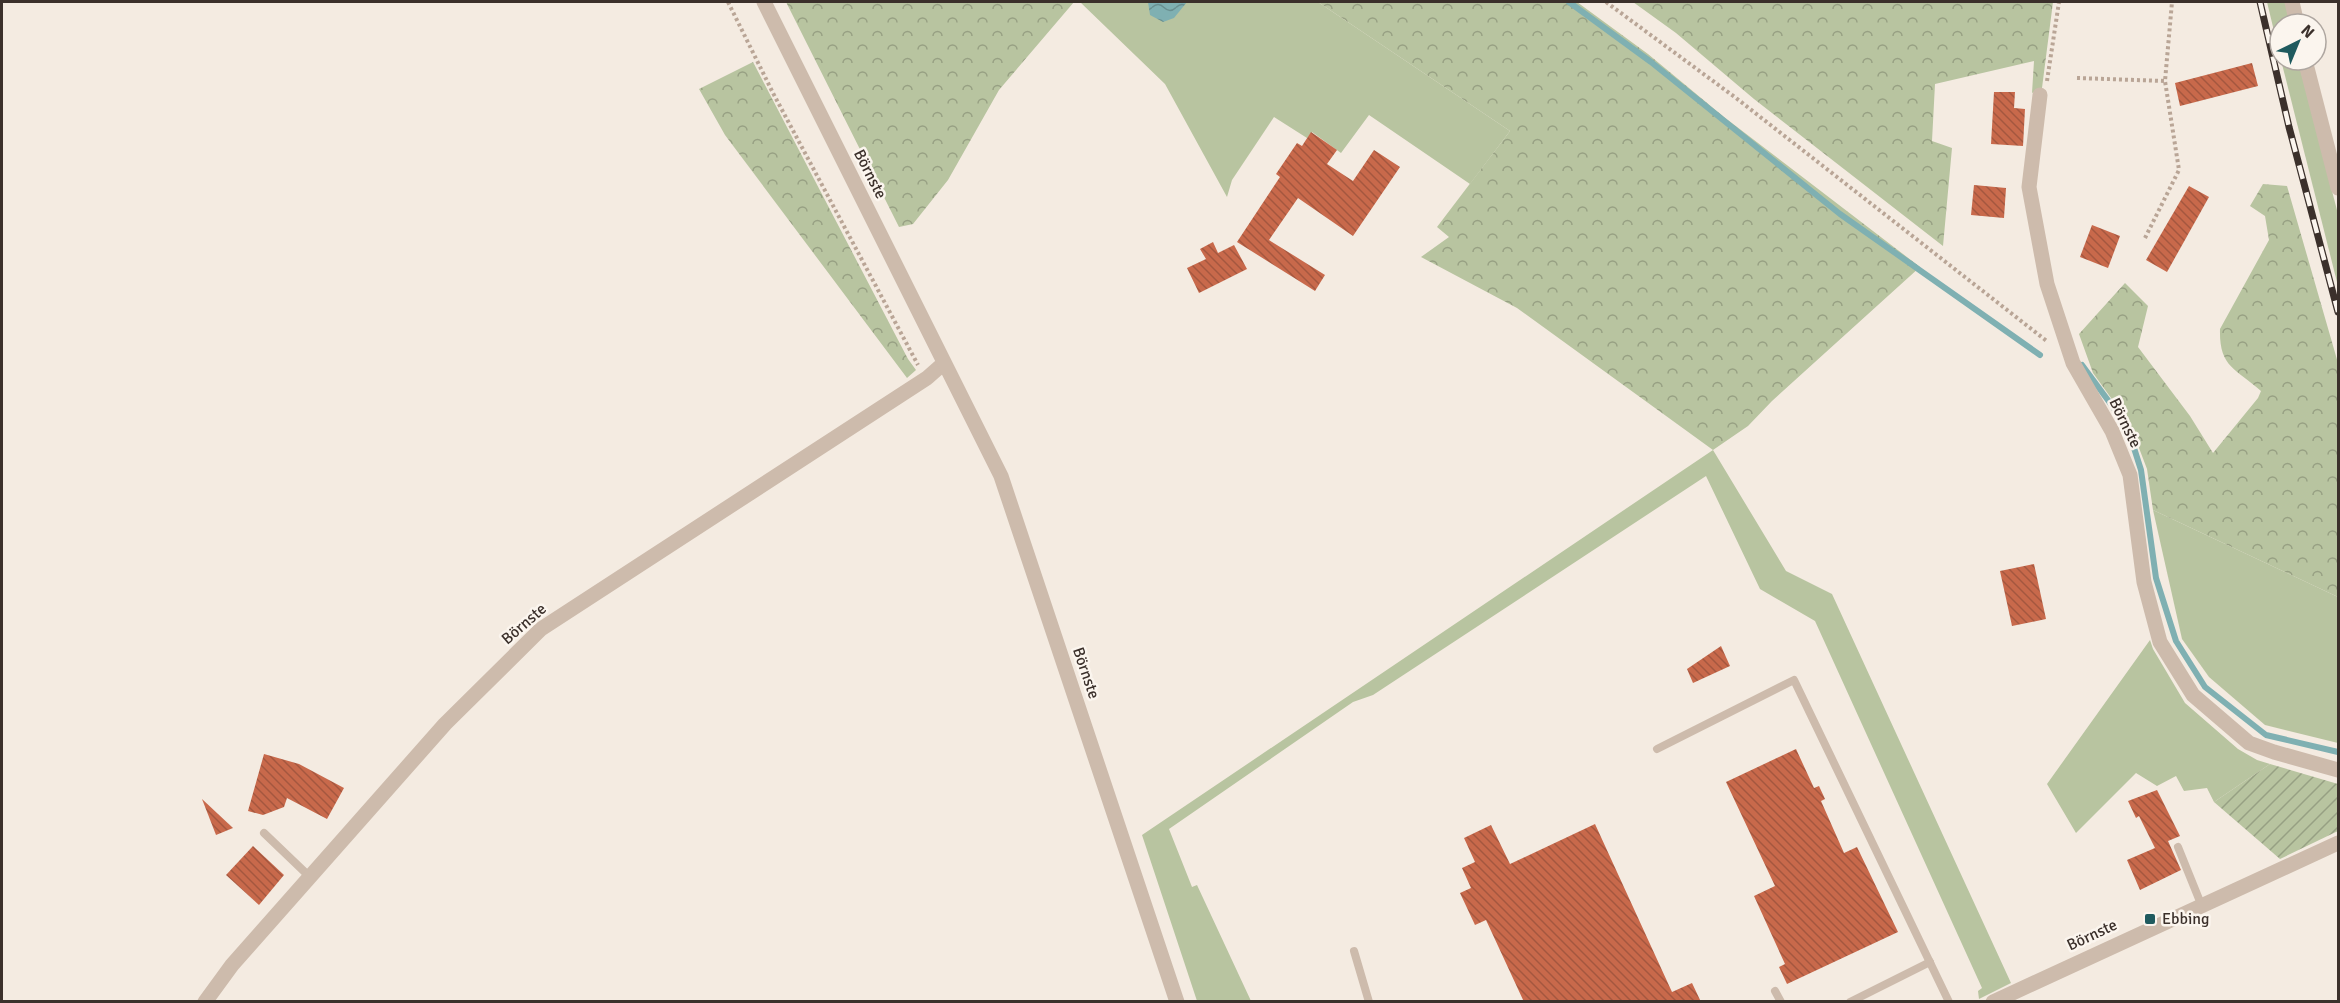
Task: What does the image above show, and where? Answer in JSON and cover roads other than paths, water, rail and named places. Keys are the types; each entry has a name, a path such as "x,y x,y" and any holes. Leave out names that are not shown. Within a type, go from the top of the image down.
{"street":[{"name":"Börnste","path":"764,2 1001,476 1177,1002"},
{"path":"2308,72 2338,188"},
{"name":"Börnste","path":"2040,95 2029,187 2047,284 2073,363 2112,431 2130,475 2144,582 2160,642 2193,695 2249,743 2338,770"},
{"name":"Börnste","path":"205,1002 232,965 446,724 541,629 927,378 944,363"},
{"name":"Börnste","path":"1993,1002 2201,904 2338,843"}],"lane":[{"path":"1657,749 1794,680 1949,1002"},
{"path":"264,833 310,878"},
{"path":"2178,847 2201,904"},
{"path":"1354,951 1369,1002"},
{"path":"1850,1002 1930,962"},
{"path":"1775,991 1781,1002"}],"water":[{"path":"1148,2 1187,2 1174,18 1163,22 1150,15"}],"waterway":[{"path":"1569,2 1651,62 1840,214 2040,355"},
{"path":"2082,365 2127,426 2141,470 2156,578 2176,641 2205,687 2266,735 2338,752"}],"railway":[{"path":"2260,2 2289,127 2338,312"}],"place":[{"name":"Ebbing","path":"2150,919"}]}
